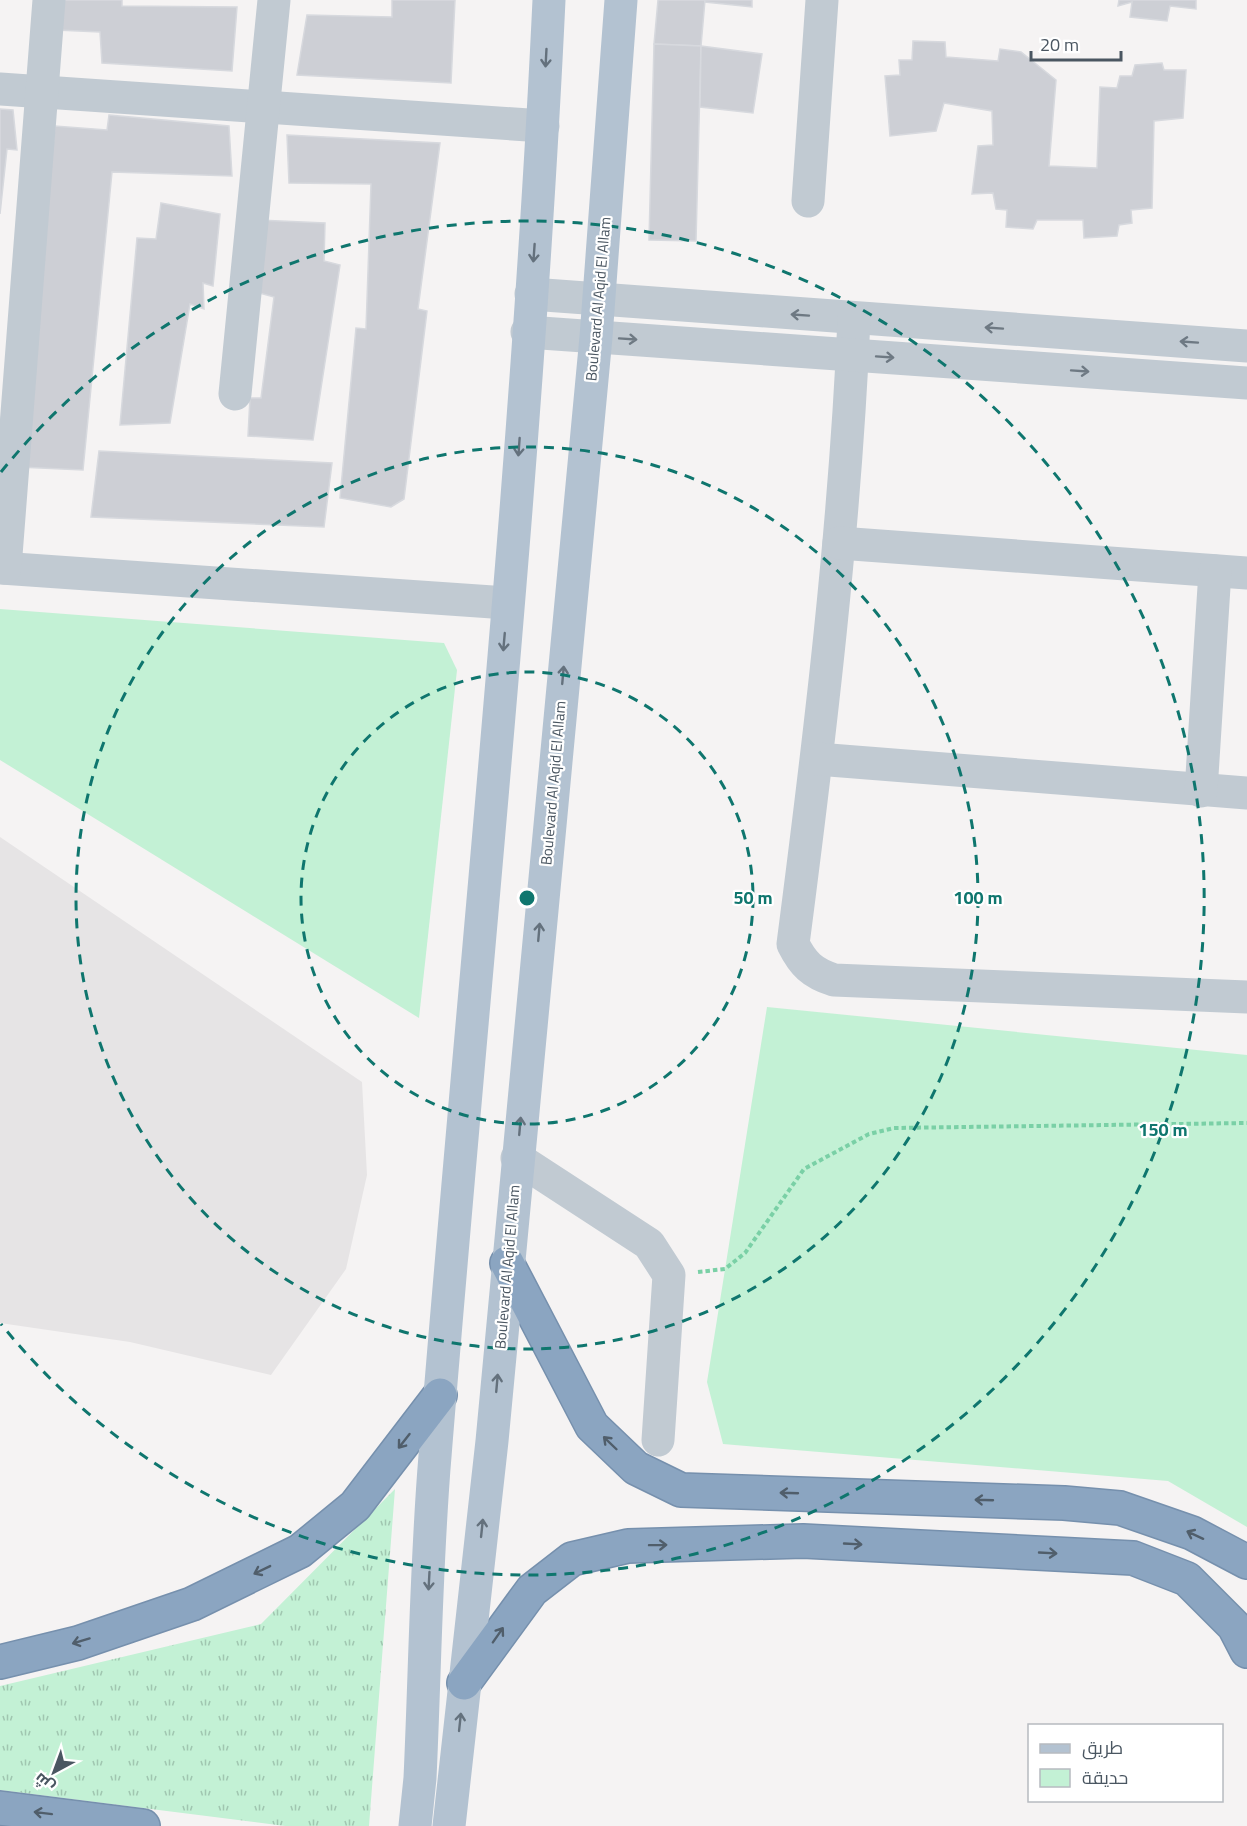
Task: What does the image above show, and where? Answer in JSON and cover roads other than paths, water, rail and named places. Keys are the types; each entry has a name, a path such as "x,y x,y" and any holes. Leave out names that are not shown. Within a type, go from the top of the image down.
{"highway":[{"path":"507,1263 592,1426 636,1468 681,1490 1064,1503 1120,1508 1192,1533 1247,1562"},
{"path":"0,1662 78,1643 192,1604 300,1551 355,1506 440,1395"},
{"path":"464,1683 532,1590 572,1559 627,1546 803,1541 1133,1558 1187,1579 1234,1626 1247,1651"},
{"path":"0,1808 143,1826"}],"main road":[{"path":"415,1826 420,1778 434,1460 507,603 543,126 549,0"},
{"name":"Boulevard Al Aqid El Allam","path":"449,1826 492,1441 596,337 621,0"}],"street":[{"path":"49,0 2,568 507,603"},
{"path":"235,394 274,0"},
{"path":"808,201 822,0"},
{"path":"0,89 543,126"},
{"path":"531,294 1247,346"},
{"path":"854,319 839,543 817,759 793,944 802,962 816,974 834,980 1247,997"},
{"path":"527,332 1247,382"},
{"path":"839,543 1247,573"},
{"path":"1201,791 1215,571"},
{"path":"817,759 1247,793"},
{"path":"518,1158 649,1244 669,1275 658,1440"}]}
